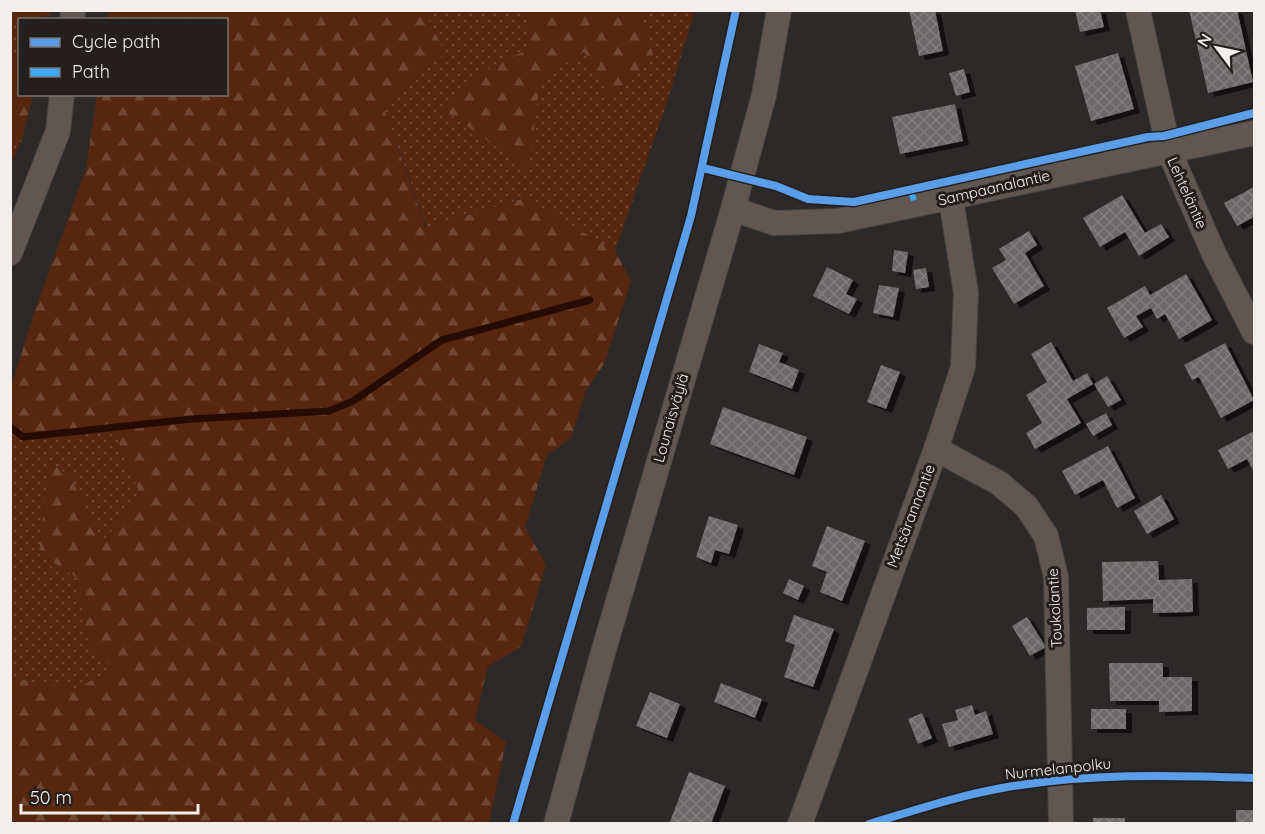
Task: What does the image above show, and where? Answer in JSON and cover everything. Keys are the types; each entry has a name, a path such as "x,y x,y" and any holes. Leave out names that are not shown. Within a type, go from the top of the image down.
{"street":[{"name":"Lounaisväylä","path":"556,824 608,634 733,209 764,95 779,10"},
{"name":"Lehteläntie","path":"1138,10 1169,152 1214,254 1254,332"},
{"path":"10,253 58,131 62,96"},
{"name":"Sampaanalantie","path":"733,209 774,223 838,221 951,199 1045,175 1169,152 1254,133"},
{"name":"Metsärannantie","path":"801,824 963,368 966,293 951,199"},
{"name":"Toukolantie","path":"936,449 999,483 1026,506 1046,536 1056,577 1061,824"}],"green space":[{"path":"10,11 50,11 50,15 18,18 18,21 11,22"},
{"path":"109,11 424,11 445,53 384,108 426,228 525,198 615,251 631,281 604,364 586,390 571,438 547,455 525,527 546,565 521,647 488,666 475,720 506,742 489,823 11,823 11,678 76,689 113,669 89,646 77,578 39,553 49,461 71,478 103,542 140,494 114,431 46,439 11,423 11,387 33,316 86,169 97,96 228,96 228,18 108,18"},
{"path":"424,11 525,11 532,47 466,81 540,79 584,52 610,98 654,59 640,11 695,11 665,108 615,251 525,198 427,228 384,108 445,53"},
{"path":"525,11 640,11 654,59 610,98 584,52 540,79 529,169 445,111 466,81 532,47"},
{"path":"18,20 18,51 11,60 10,22"},
{"path":"18,51 18,96 33,96 22,139 11,141 11,60"},
{"path":"22,139 11,165 11,141"},
{"path":"10,423 46,439 114,431 140,494 103,543 71,478 49,461 39,553 77,578 89,645 113,669 76,689 11,678"}],"building":[{"path":"909,10 935,10 943,51 919,56"},
{"path":"1075,10 1100,10 1104,27 1080,32"},
{"path":"1189,10 1237,10 1253,82 1208,93"},
{"path":"1118,53 1134,109 1091,121 1075,66"},
{"path":"964,69 970,92 956,96 949,73"},
{"path":"955,104 963,141 900,154 892,117"},
{"path":"1254,187 1254,217 1237,226 1224,203"},
{"path":"1122,195 1145,233 1161,224 1169,237 1139,256 1125,232 1100,247 1083,218"},
{"path":"1029,231 1037,245 1025,253 1044,286 1014,304 992,268 1006,260 999,249"},
{"path":"894,250 908,252 905,273 892,271"},
{"path":"827,267 853,280 846,294 857,299 849,314 813,296"},
{"path":"926,268 929,287 916,289 913,270"},
{"path":"1186,274 1212,320 1179,339 1165,314 1157,319 1151,308 1136,316 1143,327 1124,338 1107,308 1145,286 1150,295"},
{"path":"879,285 899,288 893,317 873,313"},
{"path":"1051,342 1073,381 1087,373 1093,384 1067,399 1081,423 1035,449 1026,433 1042,423 1026,395 1047,382 1031,354"},
{"path":"1225,343 1254,400 1221,418 1199,377 1192,380 1184,365"},
{"path":"759,344 783,353 779,362 799,370 792,389 749,372"},
{"path":"881,365 900,372 886,409 867,402"},
{"path":"1107,376 1121,400 1108,407 1094,384"},
{"path":"723,407 807,437 794,475 710,444"},
{"path":"1106,413 1112,425 1093,436 1086,424"},
{"path":"1254,431 1254,472 1247,459 1228,469 1218,450"},
{"path":"1108,446 1135,498 1117,508 1103,480 1075,495 1062,471"},
{"path":"1161,495 1174,519 1147,534 1134,511"},
{"path":"709,516 738,525 729,554 715,550 711,563 696,557"},
{"path":"827,526 865,541 842,601 820,592 827,572 812,566"},
{"path":"1158,561 1159,580 1192,579 1193,612 1153,613 1153,599 1103,601 1102,562"},
{"path":"789,579 804,586 798,600 783,593"},
{"path":"1125,607 1125,630 1087,630 1087,608"},
{"path":"794,615 834,629 813,687 784,677 795,645 785,641"},
{"path":"1027,617 1046,647 1030,656 1012,626"},
{"path":"1109,663 1163,663 1163,677 1192,677 1192,711 1159,712 1159,701 1110,701"},
{"path":"721,683 762,699 755,718 714,702"},
{"path":"650,692 680,704 667,738 636,726"},
{"path":"972,705 975,715 986,711 993,734 949,747 942,724 958,720 955,710"},
{"path":"1091,709 1126,709 1126,729 1091,729"},
{"path":"922,713 932,738 918,744 908,719"},
{"path":"689,772 725,786 711,824 669,824"},
{"path":"1236,810 1254,810 1254,824 1236,824"},
{"path":"1093,818 1125,818 1125,824 1093,824"}],"waterway":[{"path":"10,427 23,437 192,419 329,411 353,401 442,340 590,300"}],"marked path":[{"path":"910,189 916,206"}],"cycle path":[{"path":"513,824 691,216 736,10"},
{"path":"703,168 776,186 808,199 854,202 1148,137 1164,136 1254,113"},
{"name":"Nurmelanpolku","path":"869,824 968,795 1033,783 1128,776 1254,778"}]}
